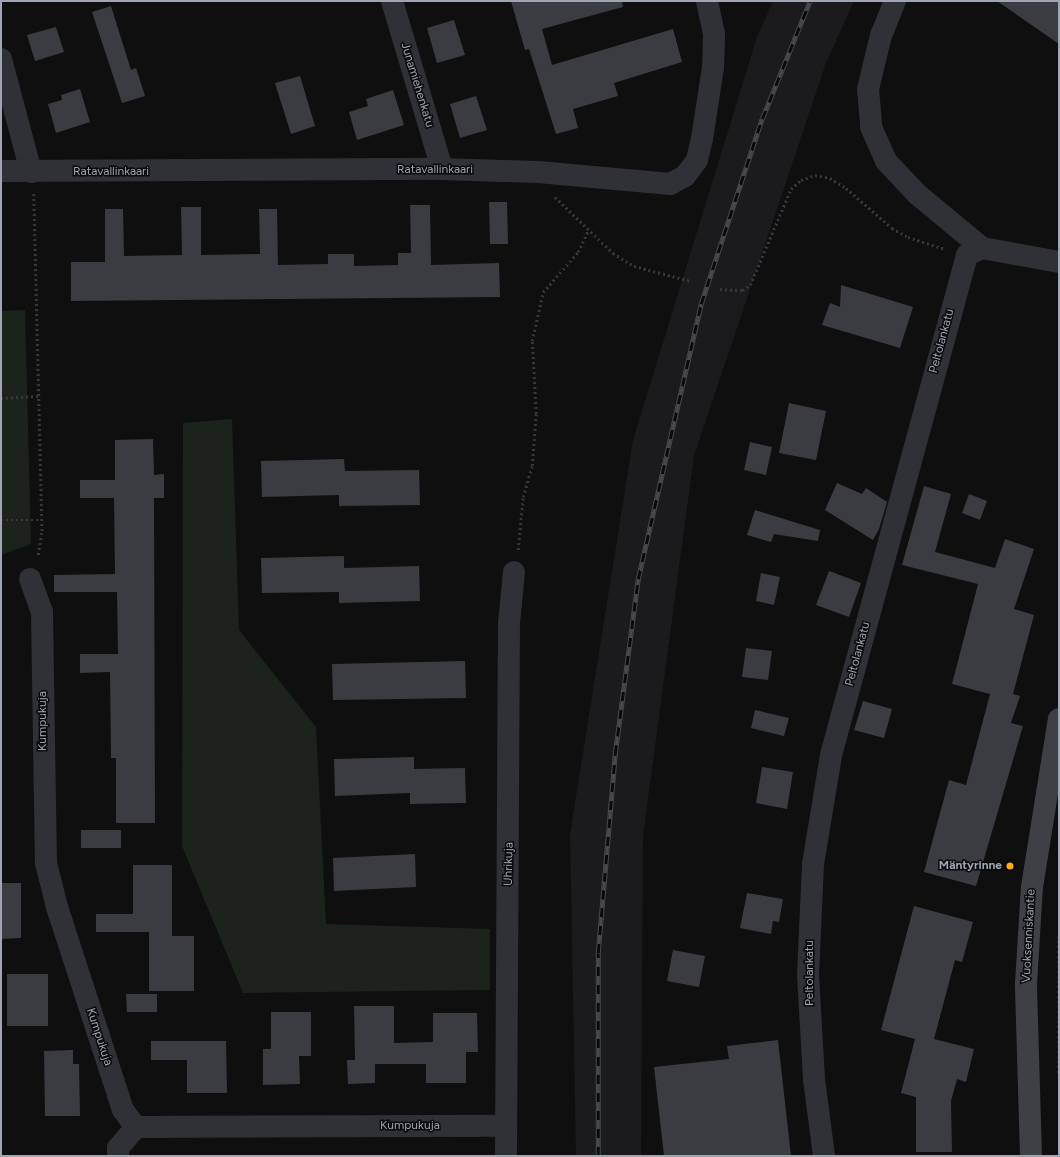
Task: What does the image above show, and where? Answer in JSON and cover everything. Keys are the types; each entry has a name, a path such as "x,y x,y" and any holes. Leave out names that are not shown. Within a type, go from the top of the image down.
{"street":[{"name":"Junamiehenkatu","path":"392,1 442,169"},
{"name":"Ratavallinkaari","path":"1,172 442,169 538,172 654,184 670,184 685,176 697,160 713,67 714,34 707,1"},
{"path":"895,1 881,35 868,89 871,127 886,161 975,252 1059,262"},
{"path":"1,59 31,172"},
{"name":"Peltolankatu","path":"824,1156 814,1079 808,975 816,849 831,755 975,252"},
{"name":"Uhrikuja","path":"506,1156 509,623 514,572"},
{"name":"Kumpukuja","path":"30,579 42,612 46,863 57,907 120,1104 136,1127 506,1126"},
{"name":"Vuoksenniskantie","path":"1032,1156 1026,992 1031,902 1043,804 1059,719"},
{"path":"118,1156 118,1148 136,1127"}],"path":[{"path":"30,579 42,549 35,200 31,172"},
{"path":"538,172 548,188 588,231 613,253 634,266 691,281"},
{"path":"720,289 742,290 750,285 791,189 801,180 816,175 830,178 846,188 892,228 908,237 975,252"},
{"path":"514,572 523,497 532,466 536,414 532,341 543,292 578,252 588,231"},
{"path":"1,398 39,396"},
{"path":"1,520 41,520"},
{"path":"1059,936 1059,1076"}],"shaded area":[{"path":"773,1 854,1 826,63 694,456 643,836 641,1156 576,1156 570,834 633,440 757,37"},
{"path":"25,310 31,544 1,555 1,311"},
{"path":"232,419 239,630 316,727 326,924 490,929 490,990 243,993 182,846 183,423"}],"building":[{"path":"511,1 622,1 623,7 542,29 552,65 673,29 682,62 614,83 618,96 573,109 578,128 556,134 529,49 525,50"},
{"path":"997,1 1059,1 1059,44"},
{"path":"111,6 131,70 136,68 145,96 122,103 92,12"},
{"path":"454,20 465,55 437,63 427,28"},
{"path":"56,27 64,52 35,61 27,35"},
{"path":"300,76 315,126 291,134 275,83"},
{"path":"80,89 90,122 56,133 48,104 62,100 61,95"},
{"path":"393,90 404,125 357,140 349,112 368,106 366,99"},
{"path":"476,96 487,130 460,138 450,104"},
{"path":"489,202 507,202 508,244 490,244"},
{"path":"410,205 430,205 431,265 499,263 500,297 71,301 71,262 105,262 105,209 123,209 124,256 182,255 181,207 201,207 201,255 260,254 259,209 277,209 278,265 328,264 328,254 354,254 354,266 398,265 398,253 411,253"},
{"path":"841,285 913,307 900,348 822,325 830,303 840,307"},
{"path":"789,403 826,411 816,460 779,453"},
{"path":"153,439 154,475 164,474 164,498 154,498 155,823 116,823 116,758 111,758 110,672 80,673 80,654 118,654 117,592 54,592 54,575 115,574 114,498 80,498 80,480 115,480 115,440"},
{"path":"750,442 772,447 766,475 744,470"},
{"path":"344,459 345,471 419,470 420,505 339,506 339,495 262,497 261,461"},
{"path":"837,483 862,494 866,488 887,502 879,529 873,540 825,510"},
{"path":"924,486 951,494 935,552 995,568 1005,539 1034,549 1014,609 1034,615 1013,694 1020,696 1011,723 1023,726 976,886 924,872 949,780 966,785 990,694 952,684 978,584 902,565"},
{"path":"969,494 987,501 980,520 962,513"},
{"path":"755,510 820,530 818,541 774,534 771,542 747,535"},
{"path":"344,556 344,568 419,566 420,601 339,603 339,592 262,593 261,558"},
{"path":"829,571 861,583 849,617 816,605"},
{"path":"761,573 780,577 774,605 756,601"},
{"path":"746,648 772,651 768,680 742,677"},
{"path":"465,661 466,698 333,700 332,664"},
{"path":"863,701 892,709 884,738 854,730"},
{"path":"755,710 789,718 784,736 751,728"},
{"path":"414,757 414,769 465,768 466,803 410,804 410,793 335,796 334,759"},
{"path":"762,767 793,772 787,809 756,803"},
{"path":"81,830 121,830 121,848 81,848"},
{"path":"415,854 416,887 334,891 333,858"},
{"path":"133,865 172,865 172,936 194,936 194,991 149,991 149,932 96,932 96,914 133,914"},
{"path":"1,883 21,883 21,938 1,939"},
{"path":"747,893 783,899 779,922 773,921 771,934 740,928"},
{"path":"914,906 973,922 962,962 955,960 934,1039 974,1049 966,1082 957,1079 951,1101 952,1152 916,1152 916,1097 901,1093 915,1039 881,1030"},
{"path":"673,950 705,956 699,987 667,981"},
{"path":"7,974 48,974 48,1026 7,1026"},
{"path":"126,994 157,994 157,1012 127,1012"},
{"path":"354,1006 394,1006 394,1043 433,1042 433,1013 477,1013 478,1052 466,1052 466,1083 426,1083 426,1064 375,1064 375,1083 348,1084 347,1060 355,1060"},
{"path":"271,1012 311,1012 311,1056 299,1056 300,1084 263,1085 263,1049 271,1049"},
{"path":"778,1040 791,1156 664,1156 654,1067 729,1059 727,1046"},
{"path":"151,1041 226,1041 227,1093 187,1093 187,1060 151,1060"},
{"path":"73,1050 73,1064 79,1064 80,1116 45,1116 44,1051"}],"railway":[{"path":"598,1156 598,953 615,754 638,579 701,304 762,119 810,1"}],"place":[{"name":"Mäntyrinne","path":"1010,866"}]}
